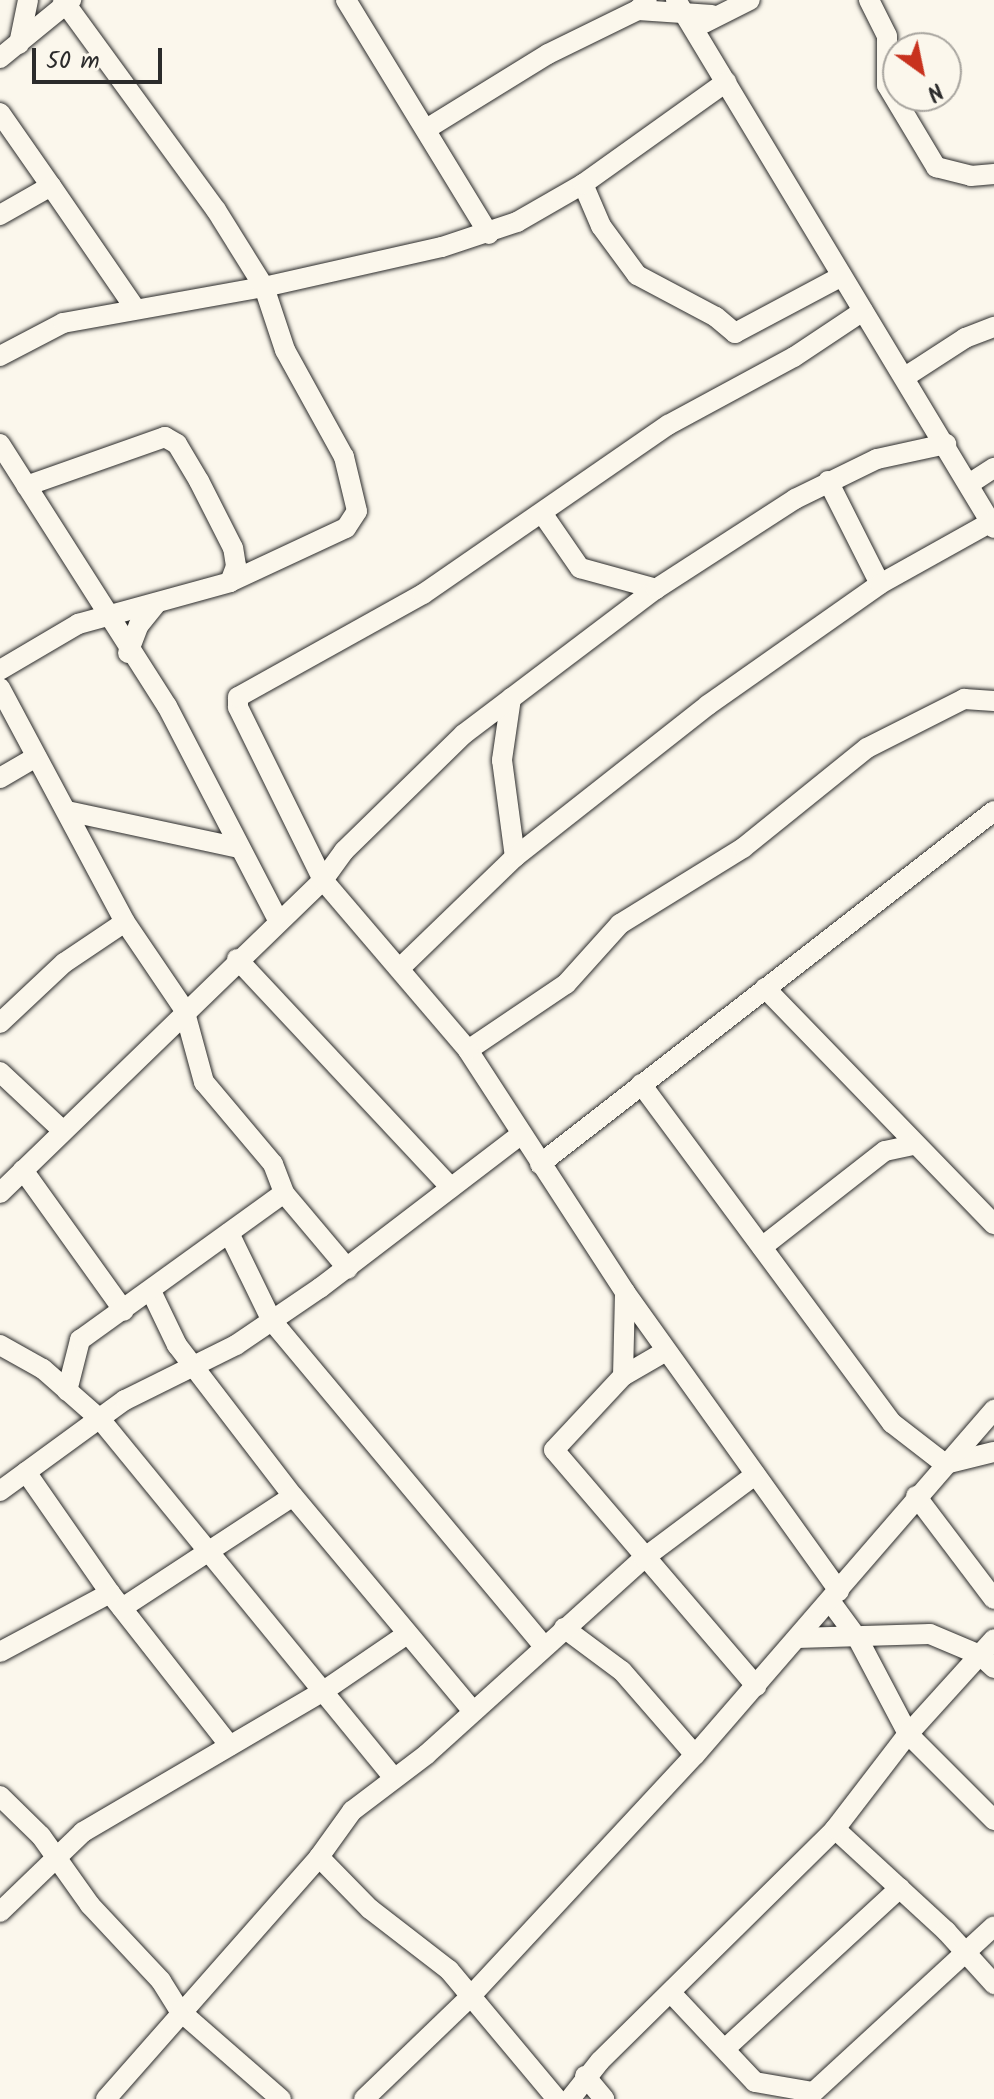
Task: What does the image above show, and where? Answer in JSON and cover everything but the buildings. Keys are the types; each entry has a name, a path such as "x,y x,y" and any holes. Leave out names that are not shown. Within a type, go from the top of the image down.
{"street":[{"path":"19,44 28,0"},
{"path":"346,0 428,128 489,234"},
{"path":"695,31 712,15 750,0"},
{"path":"869,0 887,36 887,85 936,167 971,176 994,174"},
{"path":"0,58 67,2 216,210 264,287 285,350 344,457 357,511 346,528 230,582 155,605 105,614 78,624 0,670"},
{"path":"428,128 548,54 643,5 680,6 712,15"},
{"path":"400,968 515,857 708,705 880,584 992,525 680,6"},
{"path":"0,356 63,323 264,287 489,234 583,184 726,82"},
{"path":"0,113 135,308"},
{"path":"583,184 606,234 637,275 666,295 697,306 735,333 842,276"},
{"path":"0,215 51,186"},
{"path":"863,311 794,357 668,425 423,594 238,697 238,707 323,880 468,1050 520,1135 625,1292 755,1475 834,1596 908,1734 994,1820"},
{"path":"905,377 965,338 994,327"},
{"path":"26,486 165,437 177,444 233,548 236,566 230,582"},
{"path":"0,444 128,653 175,720 278,920"},
{"path":"0,1193 184,1009 323,880 431,763 511,698 656,589 828,481 877,459 946,444"},
{"path":"969,484 994,468"},
{"path":"828,481 880,584"},
{"path":"542,513 580,568 656,589"},
{"path":"128,653 139,625 155,605"},
{"path":"0,688 125,922 184,1009 204,1082 273,1164 284,1193 348,1269"},
{"path":"511,698 502,760 515,857"},
{"path":"468,1050 566,984 620,924 743,848 867,748 964,699 994,701"},
{"path":"0,778 36,757"},
{"path":"67,811 240,848"},
{"path":"540,1164 994,811"},
{"path":"0,1023 64,963 125,922"},
{"path":"237,959 451,1188"},
{"path":"765,988 994,1224"},
{"path":"0,1072 63,1131"},
{"path":"641,1084 873,1401 892,1423 945,1464"},
{"path":"0,1491 125,1400 272,1321 348,1269 520,1135"},
{"path":"762,1247 885,1151 914,1145"},
{"path":"23,1170 124,1311"},
{"path":"67,1391 80,1340 284,1193"},
{"path":"229,1233 272,1321 544,1646"},
{"path":"151,1291 177,1345 197,1364 293,1496 472,1710"},
{"path":"623,1376 625,1292"},
{"path":"0,1345 43,1369 100,1419 325,1690 393,1777"},
{"path":"666,1351 623,1376 554,1450 756,1686"},
{"path":"364,2099 468,1999 695,1755 834,1596 916,1496 994,1410"},
{"path":"945,1464 994,1452"},
{"path":"26,1472 116,1601 230,1746"},
{"path":"106,2099 180,2011 319,1857 352,1811 427,1754 472,1710 644,1558 755,1475"},
{"path":"0,1652 210,1555 293,1496"},
{"path":"916,1496 994,1599"},
{"path":"564,1628 622,1671 695,1755"},
{"path":"797,1638 858,1639 913,1631 987,1662"},
{"path":"0,1912 55,1853 151,1789 325,1690 407,1634"},
{"path":"570,2099 585,2076 672,1994 835,1829 908,1734 987,1662 994,1639"},
{"path":"0,1796 55,1853 90,1905 161,1981 180,2011 281,2099"},
{"path":"835,1829 966,1951 994,1984"},
{"path":"319,1857 370,1909 449,1970 468,1999 557,2099"},
{"path":"727,2047 900,1888"},
{"path":"672,1994 763,2087 809,2095 994,1926"},
{"path":"585,2076 604,2099"}]}
